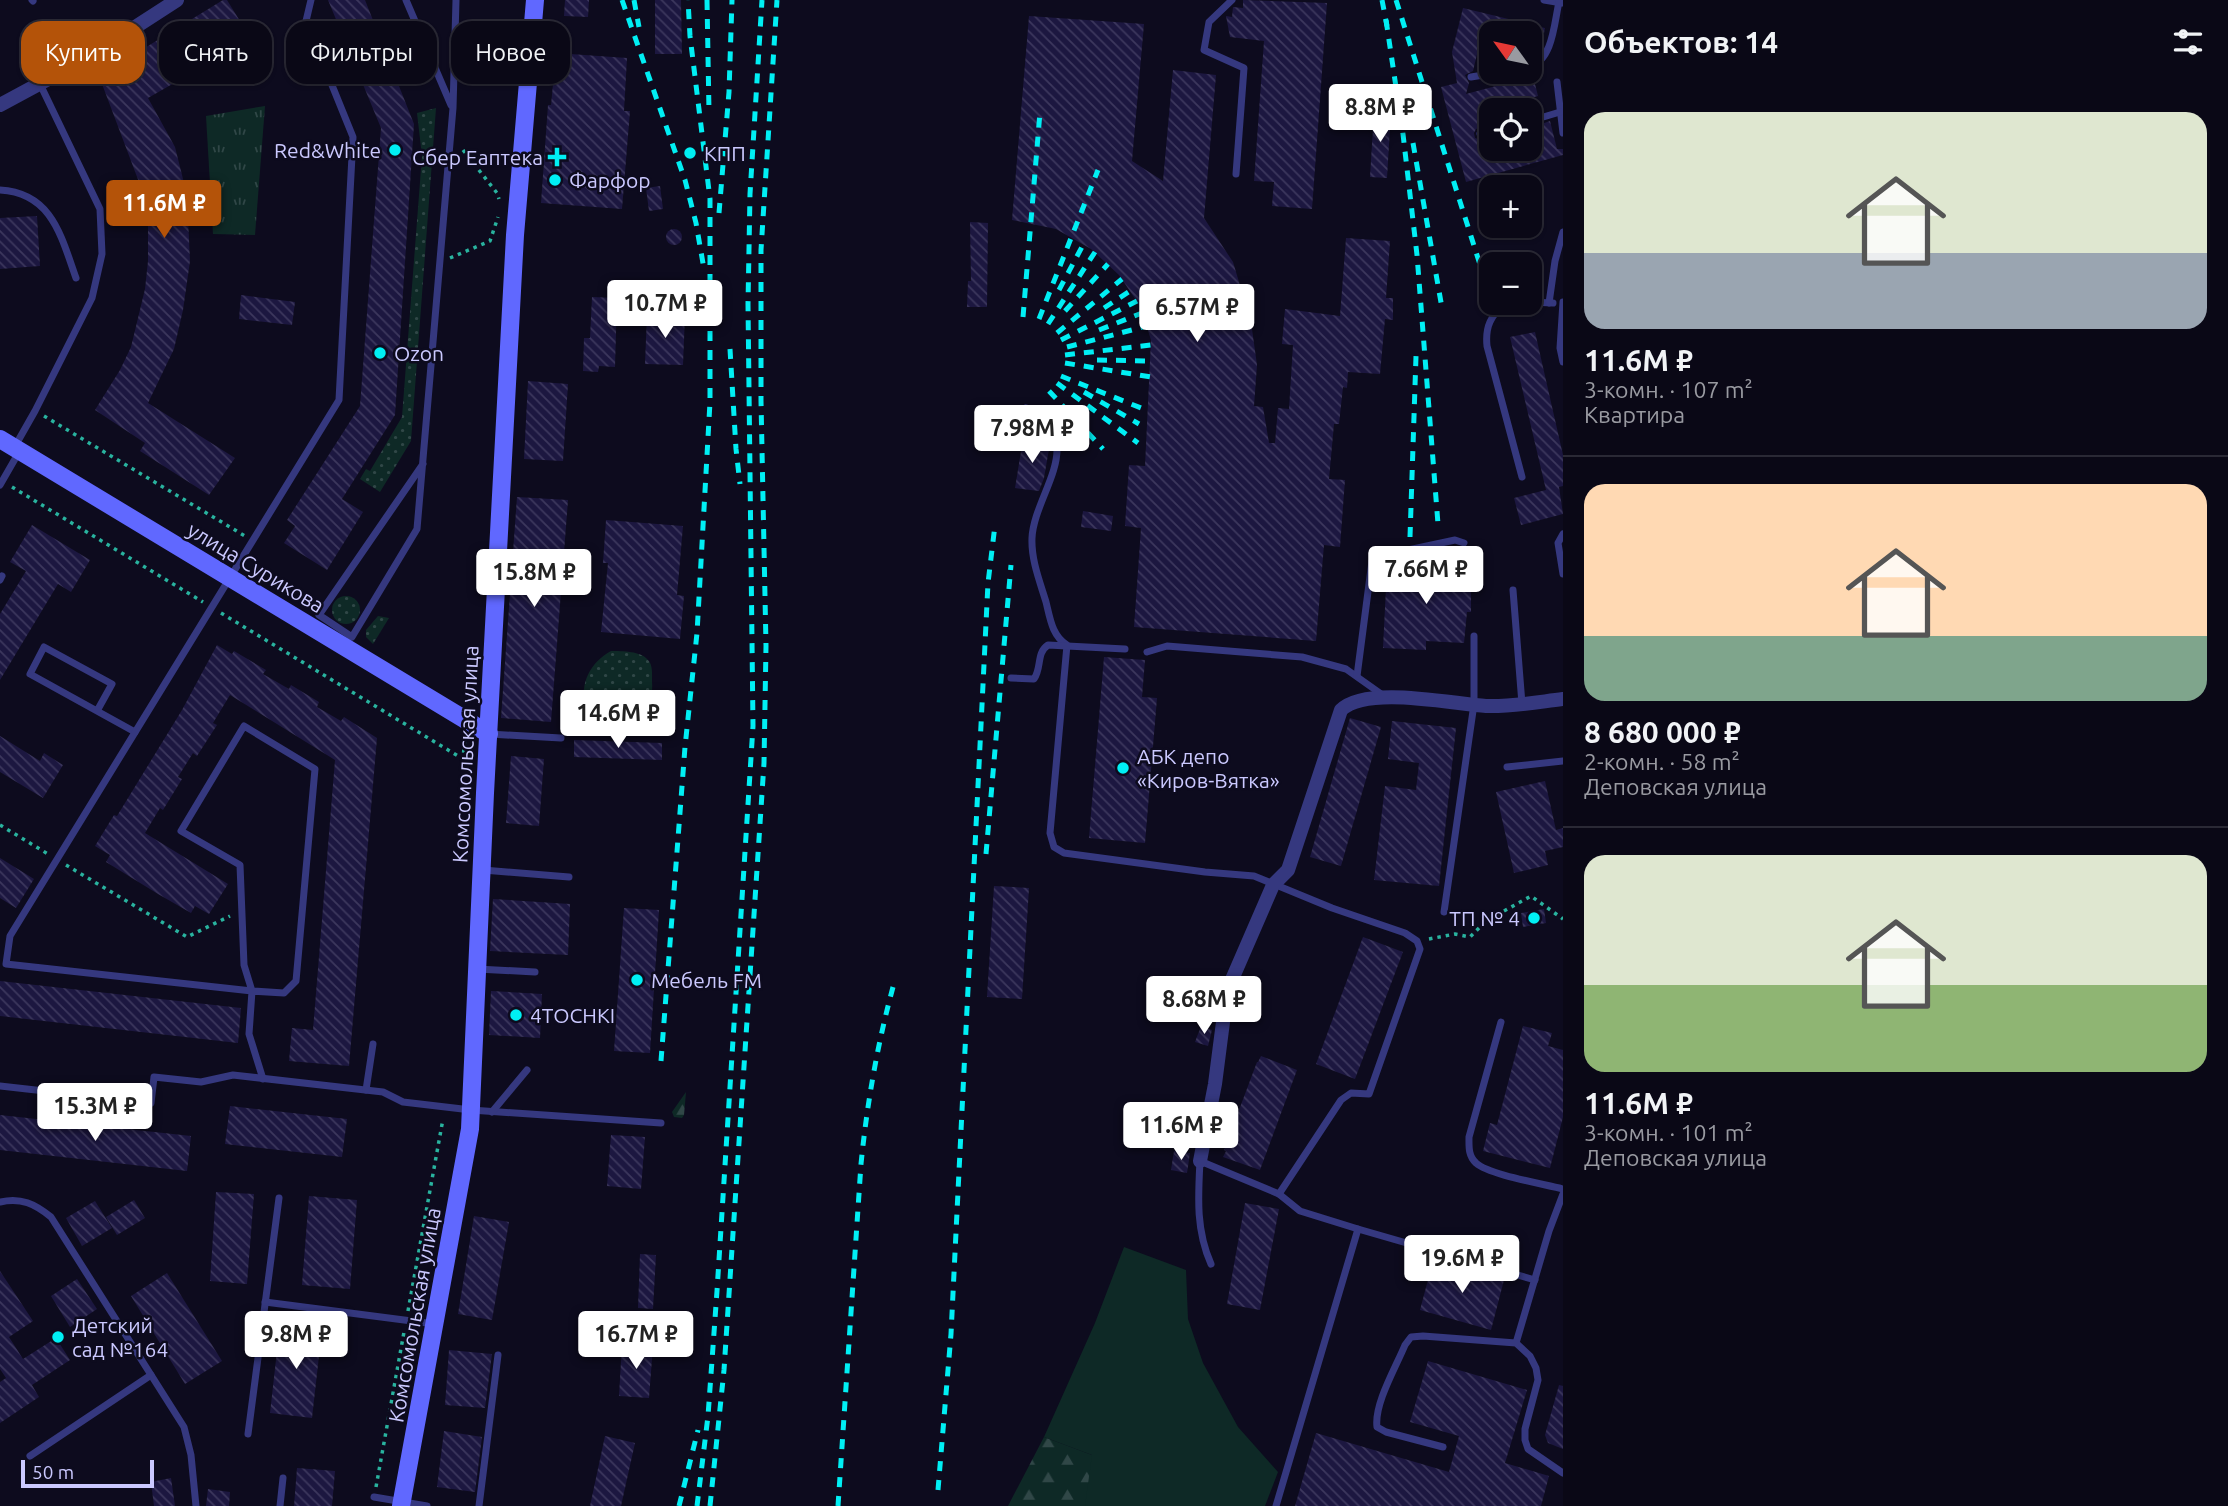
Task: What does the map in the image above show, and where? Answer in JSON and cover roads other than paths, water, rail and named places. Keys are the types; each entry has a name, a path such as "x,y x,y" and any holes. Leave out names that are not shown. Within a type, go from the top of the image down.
{"main road":[{"name":"Комсомольская улица","path":"402,1504 470,1129 515,235 535,0"},
{"name":"улица Сурикова","path":"11,446 489,734"}],"street":[{"path":"145,21 177,0"},
{"path":"0,105 38,84"},
{"path":"1199,1161 1215,1084 1227,991 1273,885 1288,870 1342,710 1356,701 1384,696 1504,706 1563,699"}],"lane":[{"path":"263,1079 249,1034 252,991 244,965 240,866 181,831 244,726 315,769 296,981 284,993 252,991 6,964 9,936 340,400 353,137 306,21 311,0"},
{"path":"406,0 453,108"},
{"path":"423,464 319,615 352,637 417,529 423,464 440,262 450,134 453,108 456,0"},
{"path":"1232,0 1209,22 1204,50 1244,68 1236,174"},
{"path":"1542,59 1561,3 1544,0"},
{"path":"1471,77 1479,76"},
{"path":"1557,82 1563,133"},
{"path":"1,483 11,446 35,411 92,298 102,254 100,209 40,84"},
{"path":"1542,117 1560,112"},
{"path":"0,190 30,197 57,224 76,278"},
{"path":"1549,303 1555,261 1563,235"},
{"path":"1542,303 1562,302 1560,348 1563,362"},
{"path":"1492,315 1486,332 1486,346 1522,477"},
{"path":"1026,408 1046,422 1051,429 1056,448 1052,479 1038,512 1032,539 1034,561 1052,625 1058,638 1067,645"},
{"path":"1563,534 1558,543 1563,574"},
{"path":"1356,676 1373,561 1380,556 1455,540 1464,543"},
{"path":"1513,590 1522,704"},
{"path":"1444,912 1474,704 1474,636"},
{"path":"1067,645 1051,833 1054,847 1064,853 1254,876 1405,933 1417,941 1420,949 1370,1094 1351,1093 1341,1100 1279,1195"},
{"path":"1011,678 1034,679 1045,646 1125,649"},
{"path":"1147,652 1167,646 1284,655 1323,662 1346,669 1384,696"},
{"path":"97,711 112,684 44,647 30,674 135,732"},
{"path":"489,734 561,738"},
{"path":"1507,767 1563,761"},
{"path":"482,870 569,877"},
{"path":"477,969 536,972"},
{"path":"1501,1022 1469,1137 1469,1152 1476,1163 1490,1170 1563,1192 1516,1343"},
{"path":"366,1090 373,1044"},
{"path":"492,1112 527,1070"},
{"path":"0,1086 151,1103 154,1077 201,1082 233,1076 383,1092 403,1102 471,1110 661,1124"},
{"path":"1211,1264 1202,1245 1197,1209 1199,1161 1279,1195 1300,1211 1535,1280"},
{"path":"248,1434 279,1198"},
{"path":"0,1202 18,1199 37,1206 51,1217 184,1427 191,1455 196,1506"},
{"path":"1276,1506 1358,1229"},
{"path":"265,1302 436,1324"},
{"path":"1443,1447 1386,1432 1377,1427 1379,1407 1405,1345 1411,1338 1423,1335 1516,1343 1530,1356 1538,1380 1525,1429 1528,1449 1563,1473"},
{"path":"479,1506 499,1355"},
{"path":"30,1456 151,1375"},
{"path":"280,1506 283,1478"},
{"path":"374,1497 402,1504 426,1506"}],"railway":[{"path":"622,0 685,180 704,269"},
{"path":"634,0 639,27"},
{"path":"661,1061 685,747 697,633 710,402 710,199 688,0"},
{"path":"707,0 709,112"},
{"path":"719,213 729,92 732,0"},
{"path":"697,1506 708,1416 717,1291 753,726 748,304 750,194 762,0"},
{"path":"710,1506 724,1370 764,763 766,646 761,250 777,0"},
{"path":"1382,0 1387,26"},
{"path":"1396,0 1479,261"},
{"path":"1386,20 1417,255 1438,524"},
{"path":"1023,317 1040,112"},
{"path":"1413,143 1442,308"},
{"path":"1039,319 1098,170"},
{"path":"1059,290 1083,245"},
{"path":"1048,324 1095,252"},
{"path":"1065,311 1108,264"},
{"path":"1057,333 1122,279"},
{"path":"1104,308 1130,291"},
{"path":"1061,340 1137,301"},
{"path":"1099,330 1142,313"},
{"path":"1067,347 1147,326"},
{"path":"1065,355 1151,345"},
{"path":"730,349 740,484"},
{"path":"1410,537 1416,356"},
{"path":"1097,360 1151,361"},
{"path":"1065,363 1151,377"},
{"path":"1061,376 1141,408"},
{"path":"1057,383 1138,443"},
{"path":"1049,391 1103,449"},
{"path":"1084,392 1139,424"},
{"path":"938,1490 951,1334 988,583 995,525"},
{"path":"986,854 1011,565"},
{"path":"838,1506 861,1164 873,1075 893,987"},
{"path":"679,1506 698,1430"}],"place":[{"name":"Red&White","path":"395,150"},
{"name":"КПП","path":"690,153"},
{"name":"Сбер Еаптека","path":"557,157"},
{"name":"Фарфор","path":"555,180"},
{"name":"Ozon","path":"380,353"},
{"name":"АБК депо «Киров-Вятка»","path":"1123,768"},
{"name":"ТП № 4","path":"1534,918"},
{"name":"Мебель FM","path":"637,980"},
{"name":"4TOCHKI","path":"516,1015"},
{"name":"Детский сад №164","path":"58,1337"}]}
